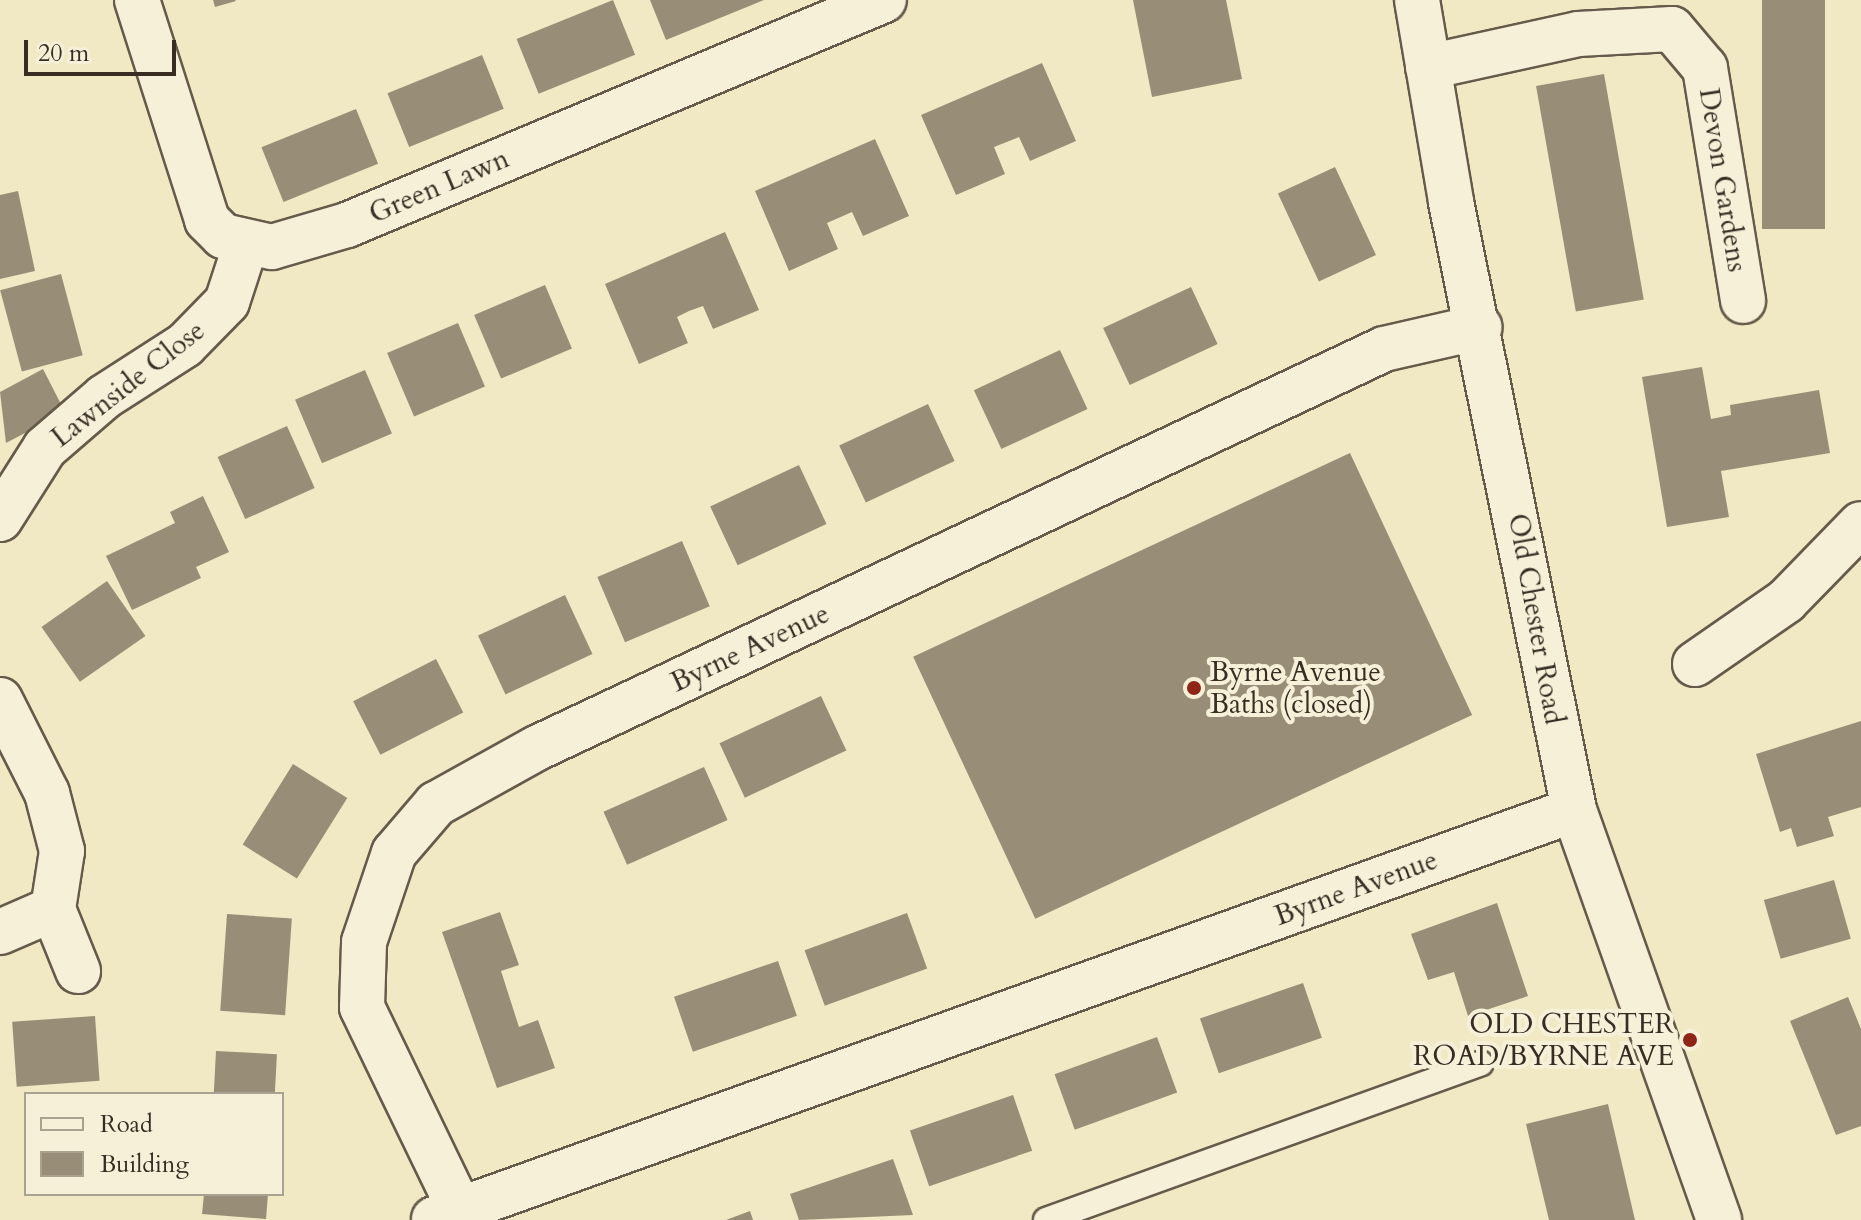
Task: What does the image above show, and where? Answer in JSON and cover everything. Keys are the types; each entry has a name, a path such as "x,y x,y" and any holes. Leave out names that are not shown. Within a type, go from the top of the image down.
{"street":[{"path":"137,0 207,220 246,244"},
{"name":"Green Lawn","path":"246,244 299,242 335,229 884,0"},
{"name":"Old Chester Road","path":"1417,0 1574,810 1719,1220"},
{"name":"Devon Gardens","path":"1428,67 1578,34 1672,29 1705,68 1743,301"},
{"name":"Lawnside Close","path":"0,519 45,448 104,397 185,345 227,302 246,244"},
{"name":"Byrne Avenue","path":"1480,327 1384,349 537,748 436,804 394,853 364,942 362,1007 446,1215 1574,810"},
{"path":"1695,664 1786,601 1861,524"},
{"path":"0,700 47,793 62,851 53,909 78,971"},
{"path":"0,932 53,909"}],"lane":[{"path":"1046,1220 1481,1063"}],"building":[{"path":"213,0 235,0 236,1 215,7"},
{"path":"613,0 635,55 539,94 517,39"},
{"path":"650,0 764,0 666,40"},
{"path":"1133,0 1226,0 1242,79 1152,97"},
{"path":"1762,0 1825,0 1825,229 1762,229"},
{"path":"482,55 504,109 409,147 387,93"},
{"path":"1042,63 1076,141 1030,161 1019,137 994,147 1005,174 956,195 921,115"},
{"path":"1604,74 1644,300 1576,312 1536,86"},
{"path":"356,109 378,164 284,202 261,147"},
{"path":"875,139 909,216 863,236 852,212 827,223 838,249 789,271 755,191"},
{"path":"1335,167 1376,255 1319,282 1278,194"},
{"path":"18,191 35,271 0,279 0,195"},
{"path":"725,232 759,310 713,329 703,306 689,311 677,317 688,343 639,364 605,284"},
{"path":"61,274 83,355 22,371 0,290"},
{"path":"545,285 572,349 501,379 474,315"},
{"path":"1191,287 1218,344 1130,385 1103,328"},
{"path":"458,323 485,387 414,417 387,353"},
{"path":"1060,350 1087,409 1001,449 974,390"},
{"path":"1702,367 1711,419 1731,415 1730,405 1819,390 1830,453 1721,471 1729,517 1667,527 1642,377"},
{"path":"43,369 65,412 6,443 0,392"},
{"path":"365,370 392,434 322,463 295,400"},
{"path":"928,404 955,461 866,503 839,445"},
{"path":"287,426 315,488 245,519 218,457"},
{"name":"Byrne Avenue Baths (closed)","path":"1350,453 1472,715 1035,919 913,657"},
{"path":"799,465 826,524 738,565 710,506"},
{"path":"203,496 229,552 196,567 201,578 132,610 106,556 175,523 170,512"},
{"path":"682,541 710,606 625,642 597,577"},
{"path":"107,581 145,636 80,682 41,627"},
{"path":"565,595 592,654 505,694 478,636"},
{"path":"436,659 463,712 380,755 353,701"},
{"path":"821,696 846,750 745,798 719,743"},
{"path":"1861,721 1861,807 1828,817 1834,836 1797,847 1791,828 1780,832 1756,754"},
{"path":"293,764 347,798 297,878 243,845"},
{"path":"704,767 728,820 627,865 604,812"},
{"path":"1834,880 1851,939 1781,959 1764,900"},
{"path":"1497,903 1528,996 1468,1016 1454,972 1428,980 1411,934"},
{"path":"500,912 519,965 501,971 519,1027 538,1020 555,1068 497,1088 442,932"},
{"path":"907,913 927,968 825,1006 805,950"},
{"path":"227,914 292,919 285,1015 220,1011"},
{"path":"778,961 797,1016 693,1052 674,997"},
{"path":"1303,983 1322,1038 1219,1073 1200,1018"},
{"path":"1848,997 1861,1029 1861,1126 1836,1135 1790,1021"},
{"path":"95,1016 100,1081 17,1087 12,1022"},
{"path":"1157,1037 1177,1092 1075,1130 1055,1074"},
{"path":"216,1051 277,1054 275,1092 214,1092"},
{"path":"1013,1095 1032,1151 929,1186 910,1130"},
{"path":"1608,1104 1635,1220 1549,1220 1526,1124"},
{"path":"893,1159 913,1215 799,1220 790,1194"},
{"path":"204,1196 268,1196 266,1219 202,1214"},
{"path":"750,1211 753,1220 726,1220"}],"place":[{"name":"Byrne Avenue Baths (closed)","path":"1194,688"},
{"name":"OLD CHESTER ROAD/BYRNE AVE","path":"1690,1040"}]}
